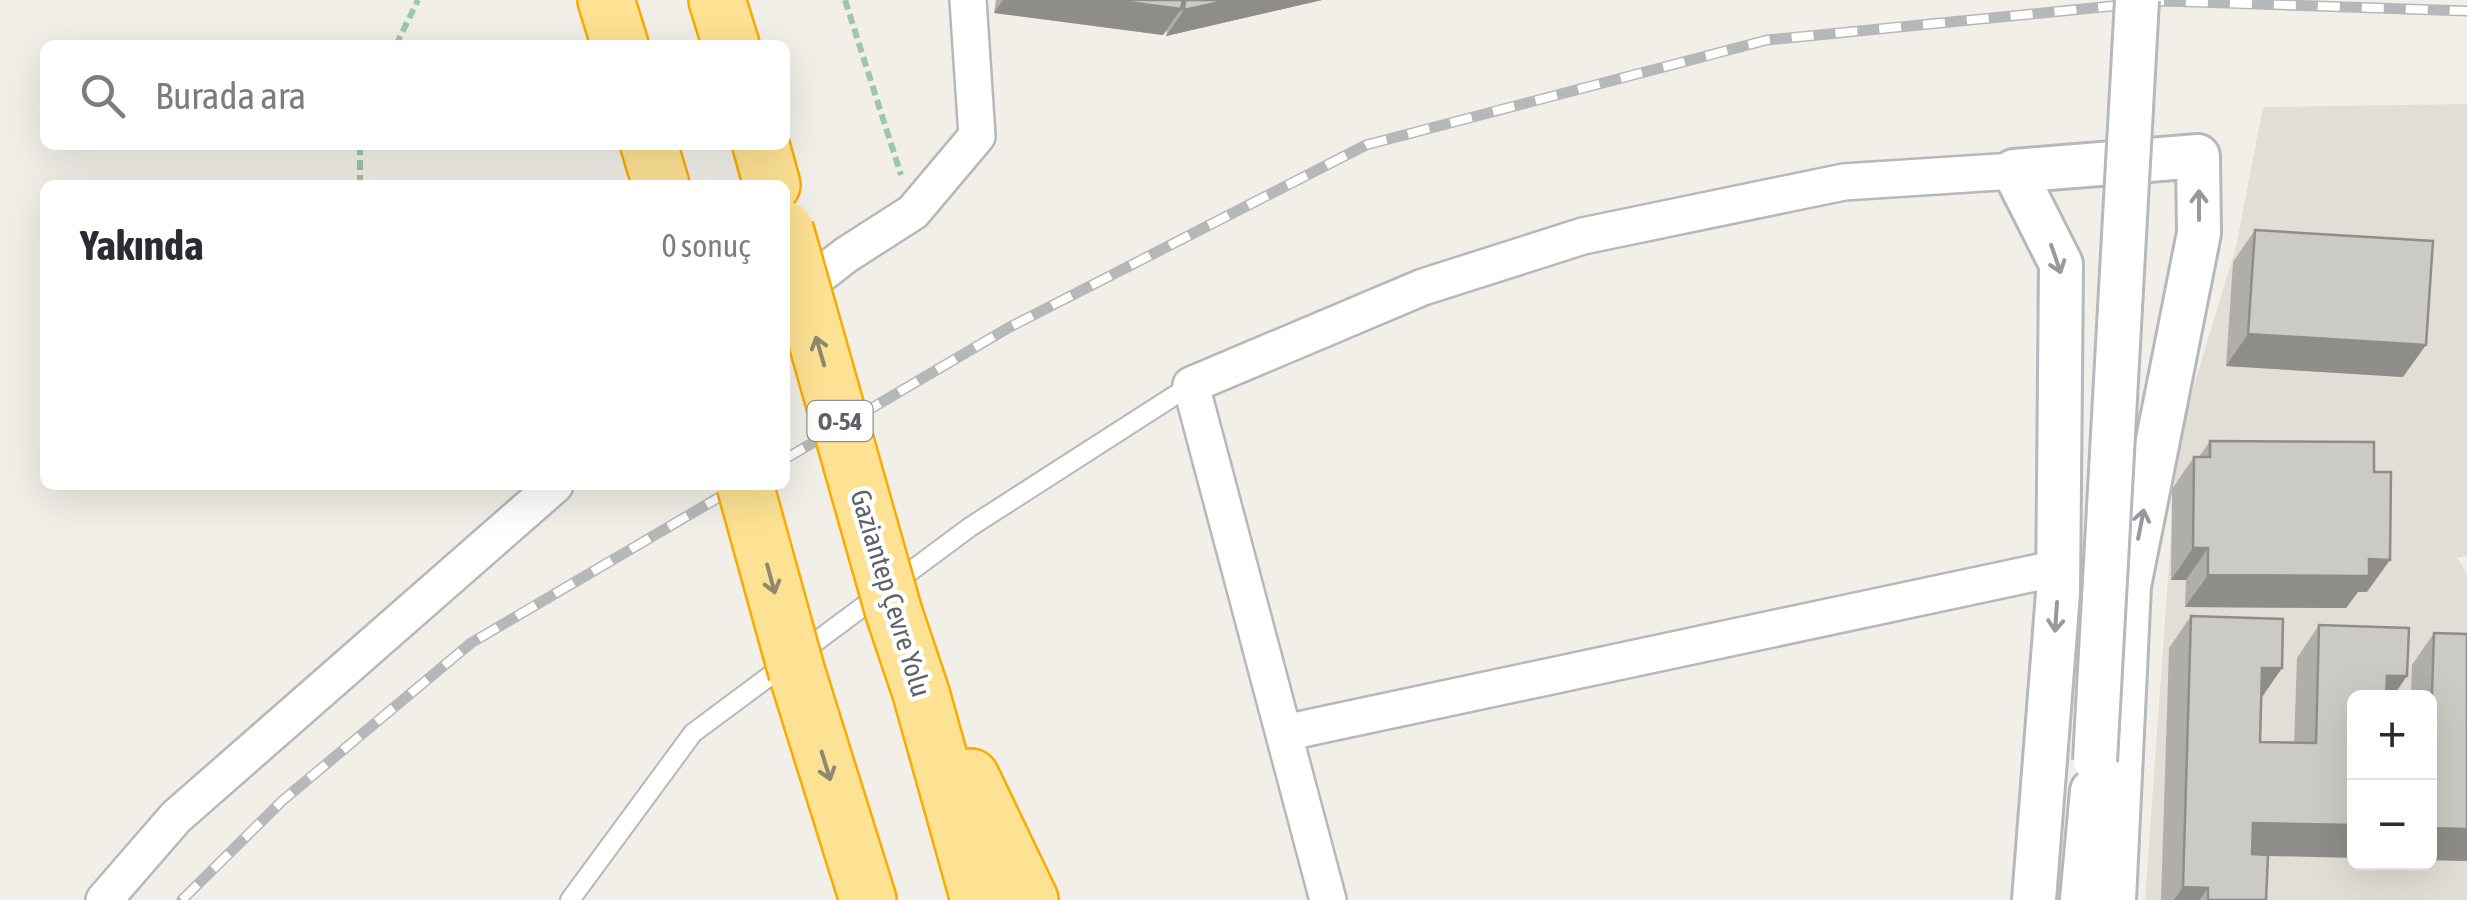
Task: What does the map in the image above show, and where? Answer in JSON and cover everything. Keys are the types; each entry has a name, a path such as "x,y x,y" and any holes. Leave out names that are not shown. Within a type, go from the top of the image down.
{"highway":[{"path":"606,0 618,40"},
{"path":"717,0 729,40"},
{"path":"650,150 660,180"},
{"path":"762,150 770,180"},
{"name":"Gaziantep Çevre Yolu","path":"790,247 980,900"},
{"path":"746,490 797,673 868,900"},
{"path":"921,693 967,768 1030,900"}],"street":[{"path":"790,299 846,255 913,212 977,136 968,0"},
{"path":"2082,900 2094,762 2137,0"},
{"path":"1328,900 1192,385 1423,287 1583,236 1844,182 2198,156 2199,234 2128,586 2114,900"},
{"path":"2014,171 2061,264 2058,568 2034,900"},
{"path":"104,900 176,818 549,490"},
{"path":"1284,733 2058,568"}],"lane":[{"path":"570,900 693,734 970,528 1192,385"}],"path":[{"path":"398,40 418,0"},
{"path":"845,0 913,212"},
{"path":"360,150 360,180"}],"shaded area":[{"path":"2467,104 2467,556 2457,558 2467,574 2467,900 2145,900 2178,438 2236,247 2263,107"}],"building":[{"path":"1112,0 1183,0 1181,9"},
{"path":"1185,0 1229,0 1184,10"},
{"path":"2255,230 2433,241 2426,345 2248,334"},
{"path":"2210,441 2374,442 2374,472 2391,472 2390,560 2369,559 2369,576 2208,575 2208,548 2193,548 2194,457 2210,457"},
{"path":"2191,616 2283,619 2282,668 2262,668 2260,742 2316,743 2319,625 2409,628 2407,676 2387,676 2386,690 2347,690 2347,825 2253,823 2252,854 2268,855 2266,900 2208,900 2208,888 2183,887"},
{"path":"2434,633 2467,634 2467,829 2437,828 2437,690 2432,690"}],"railway":[{"path":"790,456 1008,328 1366,145 1767,40 2164,1 2467,11"},
{"path":"182,900 282,801 471,643 731,490"}]}
